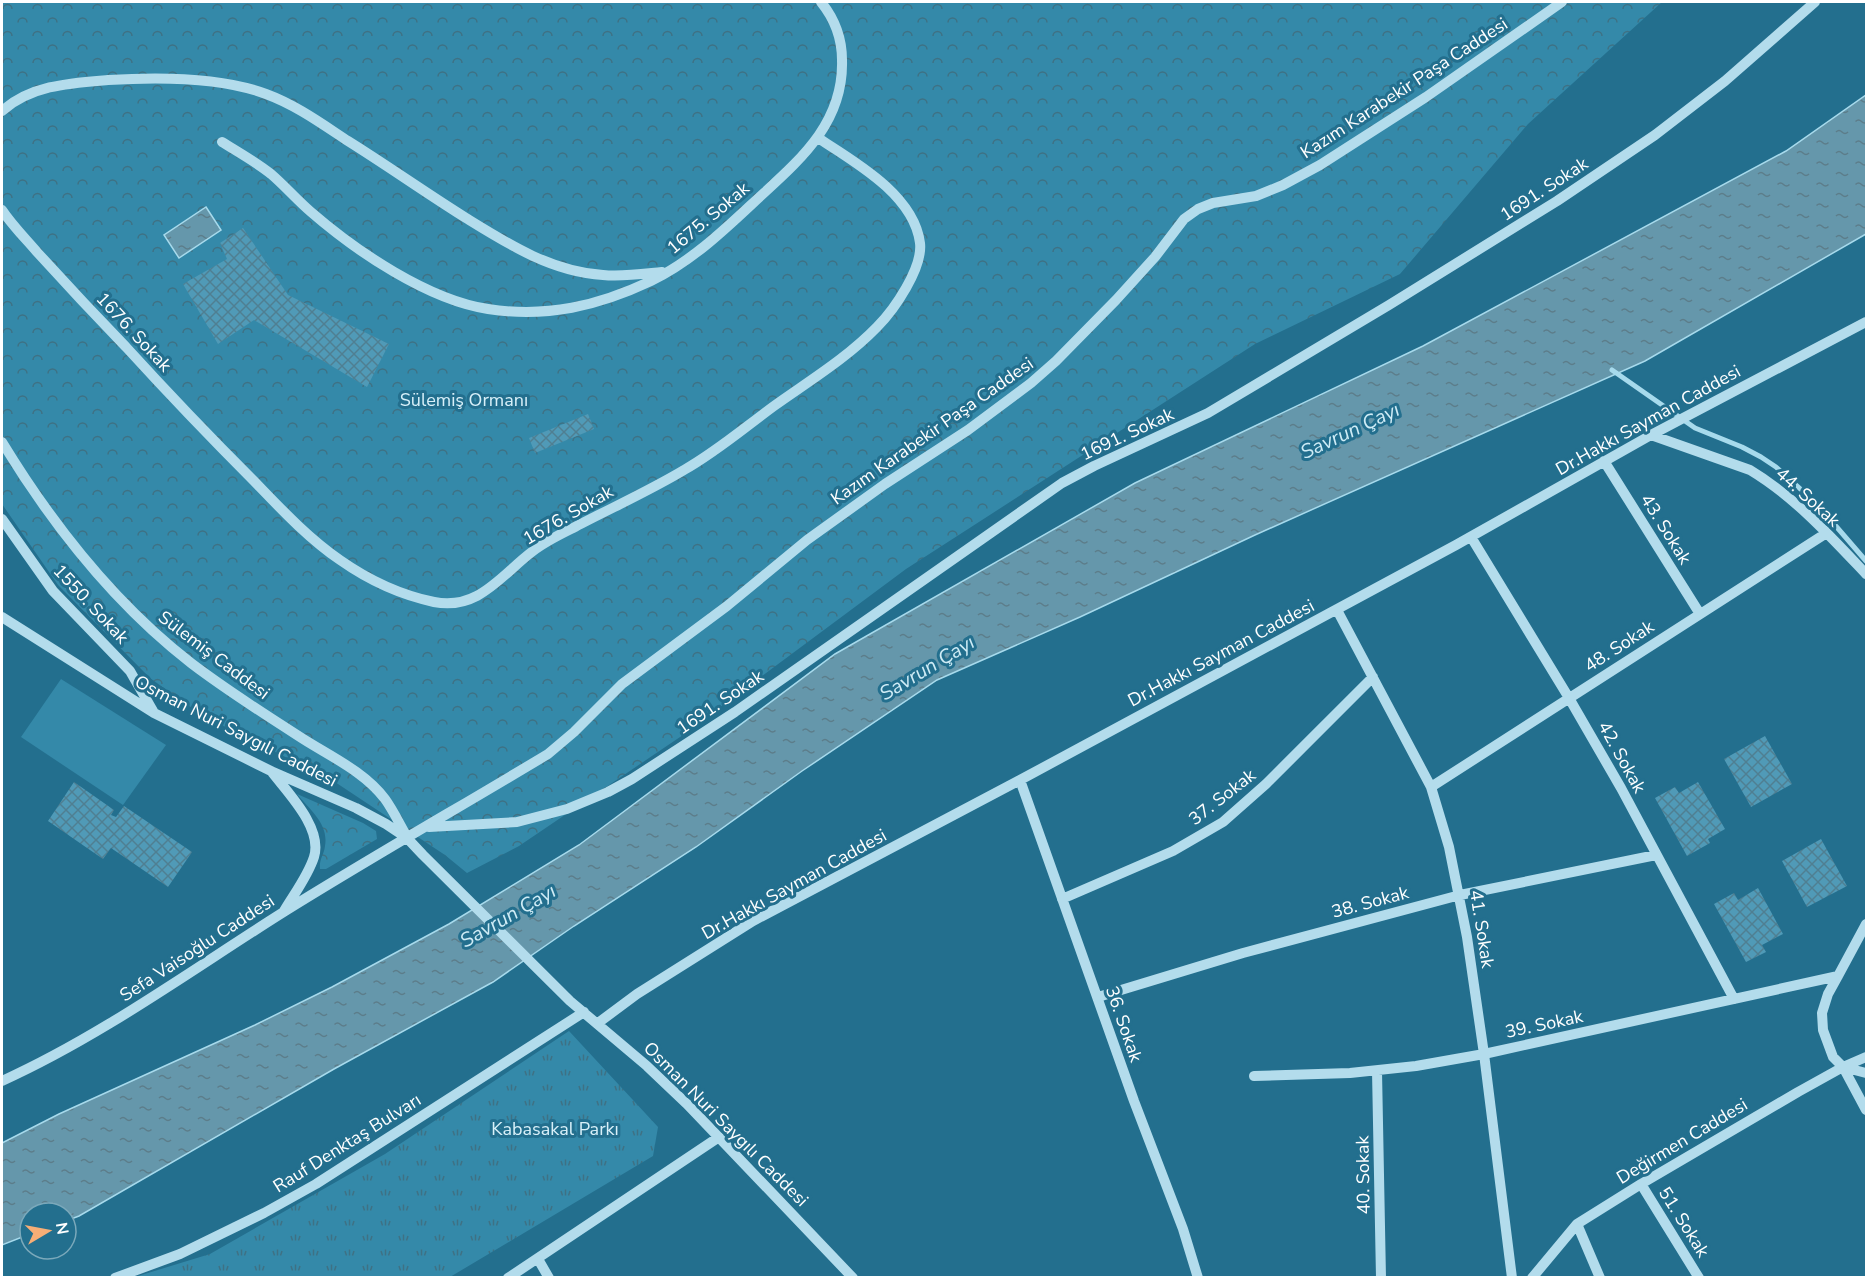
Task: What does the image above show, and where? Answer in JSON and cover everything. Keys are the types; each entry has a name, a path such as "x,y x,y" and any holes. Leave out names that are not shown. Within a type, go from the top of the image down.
{"street":[{"name":"1675. Sokak","path":"222,142 270,173 336,233 371,257 422,286 459,302 486,309 515,312 567,310 614,296 668,272 685,261 726,228 818,138 835,107 843,75 839,36 829,11 821,2"},
{"name":"Kazım Karabekir Paşa Caddesi","path":"407,838 548,754 574,732 622,684 718,614 807,540 885,484 968,430 1031,382 1056,361 1116,300 1155,257 1184,219 1198,209 1213,203 1256,196 1283,185 1320,165 1426,97 1562,2"},
{"name":"1691. Sokak","path":"425,827 517,822 567,809 632,779 735,712 1062,483 1208,413 1567,195 1655,135 1725,81 1815,2"},
{"path":"2,111 28,94 47,87 77,83 126,79 232,85 265,93 305,113 427,194 530,255 560,266 602,275 668,272"},
{"name":"1676. Sokak","path":"2,210 62,279 206,432 312,538 339,560 363,575 402,592 435,602 451,603 481,594 498,583 518,563 549,540 685,470 848,353 877,328 894,308 915,269 921,249 915,226 897,198 881,183 818,138"},
{"name":"Dr.Hakkı Sayman Caddesi","path":"598,1023 637,994 753,921 1337,610 1651,435 1866,322"},
{"name":"44. Sokak","path":"1651,435 1750,471 1780,489 1866,574"},
{"name":"Sülemiş Caddesi","path":"2,442 24,478 90,564 161,639 230,691 358,772 386,800 407,838"},
{"name":"43. Sokak","path":"1605,461 1700,614"},
{"name":"1550. Sokak","path":"2,519 37,570 59,597 130,671 154,713"},
{"name":"48. Sokak","path":"1431,787 1826,534"},
{"name":"42. Sokak","path":"1471,537 1621,788 1734,999"},
{"name":"41. Sokak","path":"1337,610 1431,787 1447,838 1460,895 1484,1054 1512,1278"},
{"name":"Osman Nuri Saygılı Caddesi","path":"2,618 154,713 271,771 373,816 407,838 570,1001 598,1023 679,1096 853,1278"},
{"name":"37. Sokak","path":"1062,899 1173,851 1223,822 1266,784 1373,677"},
{"path":"271,771 310,824 315,840 314,856 284,912"},
{"name":"36. Sokak","path":"1020,780 1134,1101 1183,1229 1198,1278"},
{"name":"Sefa Vaisoğlu Caddesi","path":"2,1081 111,1023 284,912 407,838"},
{"name":"38. Sokak","path":"1098,997 1254,950 1460,895 1656,855"},
{"path":"1866,924 1828,994 1822,1013 1823,1030 1833,1057 1843,1067 1866,1110"},
{"name":"39. Sokak","path":"1254,1076 1377,1071 1484,1054 1838,976"},
{"name":"Rauf Denktaş Bulvarı","path":"115,1278 180,1254 264,1214 316,1184 584,1012"},
{"name":"Değirmen Caddesi","path":"1532,1278 1577,1224 1641,1184 1843,1067 1866,1057"},
{"path":"1843,1067 1866,1073"},
{"name":"40. Sokak","path":"1377,1071 1381,1278"},
{"path":"508,1278 719,1137"},
{"name":"51. Sokak","path":"1641,1184 1700,1278"},
{"path":"1577,1224 1600,1278"},
{"path":"538,1258 549,1278"}],"green space":[{"name":"Sülemiş Ormanı","path":"2,2 1662,2 1528,124 1400,274 1255,344 906,569 680,737 519,846 467,873 445,855 335,782 200,714 150,678 58,585 2,504"},
{"path":"61,679 166,745 123,805 21,737"},
{"path":"297,794 363,823 376,831 377,839 326,869 320,869 325,846 324,831 317,818"},
{"name":"Kabasakal Parkı","path":"569,1031 658,1127 653,1156 450,1277 135,1277 210,1254 385,1154"}],"water":[{"name":"Savrun Çayı","path":"1866,95 1866,234 1645,361 937,680 802,771 696,847 493,982 334,1069 79,1216 78,1201 18,1201 18,1239 2,1245 2,1143 59,1114 255,1025 332,987 449,924 579,845 835,654 1135,483 1423,346 1786,151"},
{"path":"206,207 221,230 179,258 164,235"}],"building":[{"path":"243,228 288,295 389,344 367,387 254,320 218,344 183,284 227,259 220,243"},
{"path":"588,414 594,429 535,453 529,438"},
{"path":"1765,736 1792,784 1751,807 1724,759"},
{"path":"74,782 114,810 111,815 116,817 124,806 192,852 168,887 111,848 103,859 48,821"},
{"path":"1698,782 1725,829 1708,839 1710,843 1687,856 1655,798 1675,787 1679,793"},
{"path":"1821,839 1847,886 1807,907 1782,861"},
{"path":"1758,888 1783,934 1762,945 1766,952 1746,962 1714,904 1734,893 1738,900"}],"waterway":[{"path":"1612,370 1695,428 1742,447 1776,467 1816,503 1866,561"}]}
